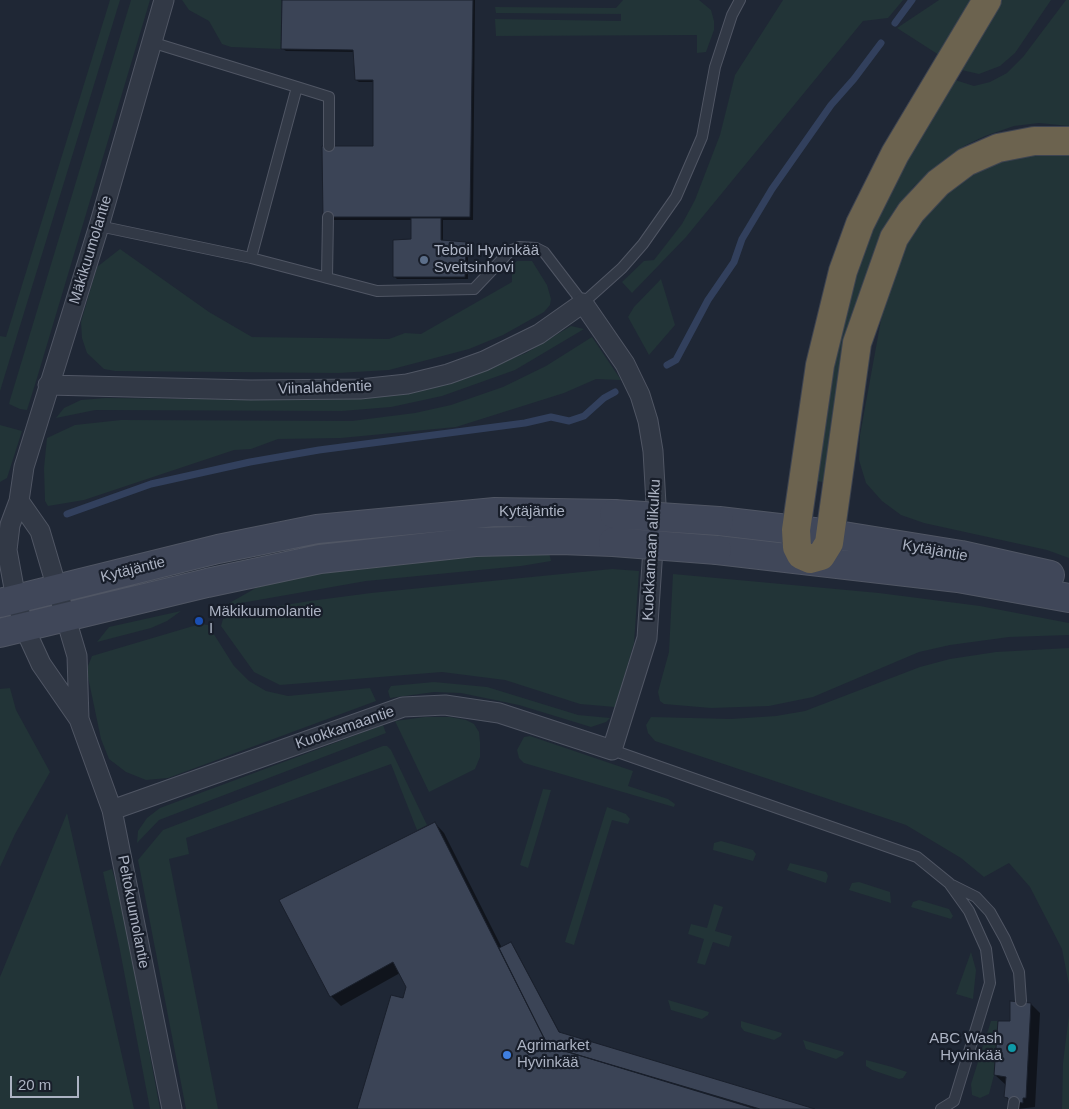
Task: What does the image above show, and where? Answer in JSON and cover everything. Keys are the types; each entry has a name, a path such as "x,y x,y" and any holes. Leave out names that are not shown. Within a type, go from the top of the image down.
{"highway":[{"path":"987,0 894,154 853,243 831,313 820,365 796,530 797,547 801,555 810,560 821,556 829,543 857,343 894,238 911,212 938,183 966,162 998,148 1034,140 1069,141"}],"street":[{"name":"Mäkikuumolantie","path":"8,601 10,525 19,501 24,467 99,226 164,0"},
{"name":"Viinalahdentie","path":"48,385 251,390 360,389 406,384 448,374 484,361 540,334 583,303"},
{"name":"Kuokkamaan alikulku","path":"583,303 625,364 640,395 648,422 656,477 646,638 612,750"},
{"path":"19,501 40,531 66,616"},
{"name":"Kytäjäntie","path":"8,601 218,549 317,529 495,512 614,514 719,521 830,534 961,555 1069,579"},
{"name":"Kytäjäntie","path":"12,630 207,583 320,560 475,542 613,542 717,550 958,578 1069,598"},
{"name":"Peltokuumolantie","path":"8,601 12,630 41,664 79,719 112,810 172,1109"},
{"name":"Peltokuumolantie","path":"66,616 77,656 79,719"},
{"name":"Kuokkamaantie","path":"112,810 403,708 445,705 499,713 612,750"}],"lane":[{"path":"99,226 251,258 377,291 474,289 510,251 526,246 544,252 583,303 622,268 638,250 676,197 702,138 716,67 732,15 740,0"},
{"path":"151,42 329,98 329,146"},
{"path":"251,258 297,87"},
{"path":"327,278 328,217"},
{"path":"612,750 917,857 949,883 976,897 990,912 1005,939 1019,972 1020,1001"},
{"path":"941,1109 954,1101 990,983 986,949 969,911 949,883"}],"shaded area":[{"path":"110,0 120,0 0,391 0,336 6,337"},
{"path":"131,0 150,0 27,410 20,409 9,404 10,400"},
{"path":"182,0 282,0 281,49 231,47 222,44 209,21 189,10"},
{"path":"623,0 699,0 711,10 714,21 714,30 706,52 697,53 697,35 496,36 495,19 621,21 621,14 496,13 495,7 616,8"},
{"path":"783,0 903,0 888,18 863,21 686,237 632,293 622,282 644,261 654,260 682,224 695,200 720,135 735,75"},
{"path":"939,0 973,0 939,55 897,28"},
{"path":"1002,0 1051,0 1015,53 1000,66 979,74 957,69"},
{"path":"1066,0 1069,0 1069,126 1039,123 1014,126 985,136 964,146 914,186 889,223 830,483 816,481 838,345 858,260 909,150 952,79 974,86 990,82 1007,73 1023,57"},
{"path":"1069,148 1069,558 1047,550 924,523 901,515 882,501 866,483 859,460 860,435 885,298 903,247 926,211 958,181 1014,153"},
{"path":"120,249 209,312 252,337 389,339 405,333 421,334 512,282 512,265 517,261 532,261 547,285 551,299 550,305 544,312 503,335 469,349 389,370 338,373 115,371 104,369 87,353 82,338 81,322 97,267"},
{"path":"661,279 675,325 649,355 628,317 634,307"},
{"path":"571,326 584,329 515,370 442,396 391,407 342,411 95,410 56,418 64,408 81,400 105,398 314,400 366,398 418,391 462,379 526,353"},
{"path":"592,337 621,380 596,379 564,393 456,427 341,438 278,439 251,449 234,450 84,500 48,506 45,501 44,468 47,438 75,425 121,420 352,421 415,413 451,405 503,387 546,366"},
{"path":"0,425 22,431 7,478 0,482"},
{"path":"549,552 551,561 521,566 366,581 224,606 256,588 290,576 421,558"},
{"path":"612,569 639,571 634,643 615,707 580,704 505,680 442,672 280,685 254,672 221,626 223,619 266,608 310,601 371,593"},
{"path":"673,574 879,593 980,606 1069,623 1069,635 1009,637 950,645 919,652 813,697 769,706 711,708 664,704 660,701 658,692 669,652"},
{"path":"181,611 167,621 151,628 97,642 109,627"},
{"path":"200,624 208,625 234,666 249,681 266,691 288,696 370,688 376,701 168,778 146,780 126,772 109,759 101,739 88,677 88,666 92,656"},
{"path":"1069,648 1069,985 1062,949 1030,887 1009,863 984,877 961,858 906,825 655,741 648,733 646,725 651,717 731,719 776,716 805,711 920,667 950,659 996,652"},
{"path":"434,682 487,687 578,715 610,718 606,722 591,727 519,705 461,693 434,692 390,698 388,691 391,686"},
{"path":"10,688 16,710 50,772 15,834 0,867 0,689"},
{"path":"425,717 450,717 466,720 474,724 479,732 480,742 480,757 475,769 429,792 395,721"},
{"path":"383,725 386,733 159,820 137,843 138,831 147,818 160,808"},
{"path":"530,736 633,771 628,786 668,799 675,804 674,807 524,763 519,758 517,750 524,737"},
{"path":"387,746 391,750 427,825 417,830 391,764 186,838 189,854 169,859 218,1109 186,1109 138,860 163,830"},
{"path":"543,789 551,790 528,868 520,865"},
{"path":"607,807 626,814 630,819 628,824 612,820 574,945 565,942"},
{"path":"67,813 134,1109 0,1109 0,977"},
{"path":"721,841 753,850 756,854 753,861 713,850 714,843"},
{"path":"790,863 826,872 828,876 826,883 787,870"},
{"path":"112,869 122,905 160,1109 150,1109 103,872"},
{"path":"859,882 890,892 891,903 849,890 852,883"},
{"path":"919,900 949,909 953,916 951,919 911,907 913,902"},
{"path":"714,904 723,907 715,931 732,936 729,947 713,942 705,965 697,963 704,939 688,934 691,924 707,928"},
{"path":"971,952 976,970 973,999 956,994"},
{"path":"668,1000 709,1012 708,1015 702,1019 671,1010"},
{"path":"1069,1015 1069,1109 1062,1109 1063,1063"},
{"path":"741,1021 782,1033 781,1036 774,1040 744,1031 741,1027"},
{"path":"991,1021 998,1021 994,1075 989,1094 980,1098 972,1095 971,1084"},
{"path":"803,1040 844,1052 843,1055 836,1059 806,1049"},
{"path":"866,1060 907,1072 903,1078 899,1079 872,1070 866,1066"}],"building":[{"path":"282,0 473,0 470,217 323,217 322,146 373,146 373,80 355,80 353,50 281,49"},
{"path":"411,218 441,218 441,240 466,242 465,277 393,277 393,240 411,239"},
{"path":"435,822 548,1046 756,1109 357,1109 391,995 403,998 406,987 393,962 330,997 279,900"},
{"path":"511,942 559,1032 815,1109 760,1109 548,1046 499,948"},
{"name":"ABC Wash Hyvinkää","path":"1010,1001 1031,1003 1026,1098 1023,1098 1023,1103 1008,1101 1008,1098 1004,1097 1006,1077 994,1075 998,1021 1010,1021"}],"waterway":[{"path":"895,23 912,0"},
{"path":"667,365 676,360 708,300 734,262 742,239 772,189 831,105 854,79 881,43"},
{"path":"67,514 151,484 250,462 319,450 525,423 551,417 569,421 584,416 604,398 615,392"}],"place":[{"name":"Teboil Hyvinkää Sveitsinhovi","path":"424,260"},
{"name":"Mäkikuumolantie I","path":"199,621"},
{"name":"ABC Wash Hyvinkää","path":"1012,1048"},
{"name":"Agrimarket Hyvinkää","path":"507,1055"}]}
